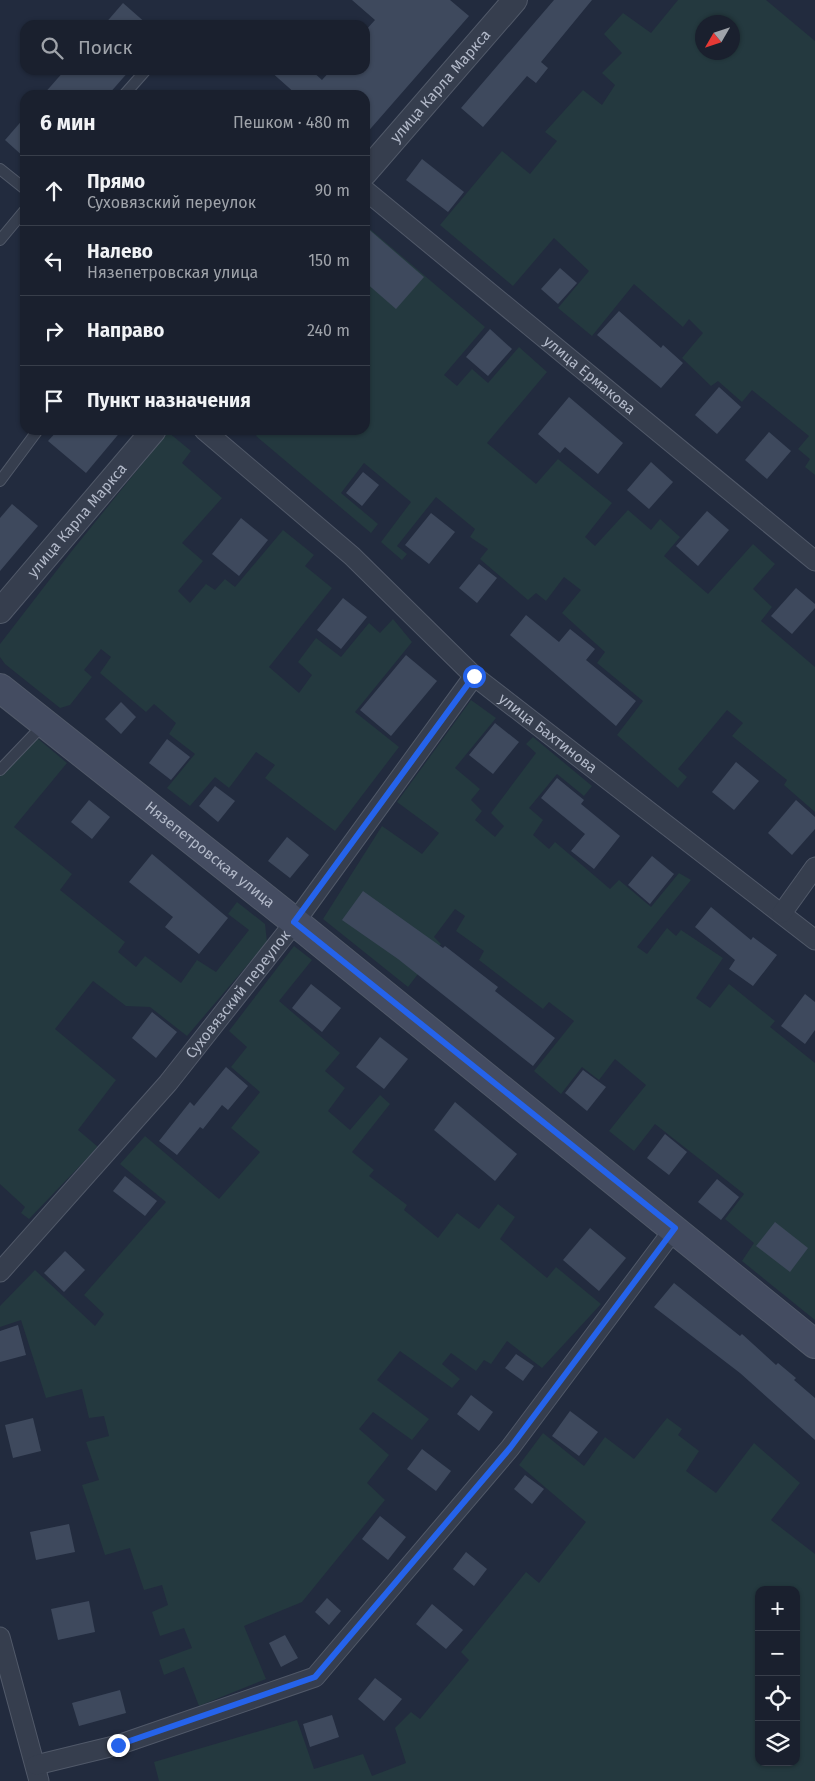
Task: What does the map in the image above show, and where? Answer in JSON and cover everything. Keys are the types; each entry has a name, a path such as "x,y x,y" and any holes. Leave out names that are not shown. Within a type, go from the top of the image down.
{"main road":[{"name":"Нязепетровская улица","path":"0,688 675,1228 815,1344"}],"street":[{"name":"улица Карла Маркса","path":"370,167 515,0"},
{"name":"улица Ермакова","path":"370,194 815,561"},
{"name":"улица Карла Маркса","path":"0,611 150,435"},
{"name":"улица Бахтинова","path":"210,435 352,556 474,676 815,940"},
{"name":"Суховязский переулок","path":"0,1272 168,1083 294,922 474,676"},
{"path":"782,913 815,867"},
{"path":"0,1637 38,1773 315,1677 510,1448 675,1228"}],"lane":[{"path":"128,90 142,75"},
{"path":"0,170 20,185"},
{"path":"0,240 20,216"},
{"path":"0,481 34,435"},
{"path":"0,770 44,724"}],"green space":[{"path":"678,0 766,0 815,41 815,475 805,467 810,459 798,449 809,436 752,390 742,402 718,381 711,386 682,358 703,333 689,319 683,327 634,284 592,336 558,308 589,271 554,238 513,286 440,225 502,151 530,174 557,141 545,132 583,90 602,105 615,85 602,73 622,53 604,34 623,13 651,33"},
{"path":"370,229 485,327 444,375 457,386 472,369 488,383 519,347 547,372 487,443 536,484 558,459 612,503 585,537 595,546 628,510 651,530 660,519 680,537 664,556 708,594 753,544 775,564 753,589 772,607 761,621 815,667 815,812 784,785 787,780 732,736 743,723 727,710 678,769 687,777 678,788 617,735 643,701 597,663 605,652 562,613 581,590 564,577 546,601 536,593 528,600 480,559 488,549 470,537 475,529 436,497 397,546 407,554 402,560 381,542 411,502 364,463 341,493 378,524 371,533 256,436 370,435"},
{"path":"166,435 172,435 191,451 182,463 222,498 182,543 203,561 178,591 190,603 206,584 215,590 225,579 235,587 283,530 314,555 305,566 332,588 269,667 299,693 312,675 298,662 316,638 341,657 369,623 380,633 393,619 412,642 355,712 399,747 335,831 265,778 275,765 256,752 229,788 215,777 190,806 167,788 195,754 169,734 176,723 154,704 146,712 100,673 111,657 101,649 84,670 92,677 70,705 60,708 5,664 0,657 0,644"},
{"path":"471,700 496,718 455,768 480,789 471,800 482,811 475,820 495,837 504,826 491,813 536,753 526,744 533,737 592,786 584,796 557,774 529,808 543,820 533,835 549,849 555,842 610,889 619,880 651,907 679,873 691,880 637,947 647,954 667,928 676,936 681,930 723,958 696,998 710,1008 729,984 775,1021 770,1027 815,1063 815,1320 742,1261 754,1243 725,1219 744,1194 655,1124 634,1151 609,1131 646,1085 615,1059 599,1080 582,1067 561,1094 534,1071 574,1021 549,1002 543,1009 479,960 484,951 456,931 465,916 455,909 434,937 441,944 408,987 323,919 382,826 422,854 439,833 397,802"},
{"path":"36,737 67,763 14,827 72,874 60,890 125,942 118,952 136,967 145,956 181,983 197,960 216,972 249,930 228,914 237,902 265,924 267,942 187,1036 150,1007 126,1006 93,981 55,1029 116,1080 78,1130 98,1147 29,1219 21,1213 25,1207 0,1184 0,776"},
{"path":"294,946 312,960 279,1001 340,1053 325,1071 345,1088 328,1111 350,1130 380,1095 390,1104 352,1152 374,1170 369,1176 407,1205 404,1210 438,1238 457,1213 479,1229 498,1204 515,1217 500,1239 547,1278 556,1267 601,1304 542,1368 507,1341 491,1364 484,1360 476,1371 451,1353 442,1364 460,1379 452,1388 400,1351 377,1380 429,1419 412,1440 373,1412 359,1429 389,1455 367,1483 385,1500 302,1602 244,1626 266,1679 199,1706 184,1667 164,1675 159,1660 192,1648 184,1628 160,1636 152,1612 168,1605 162,1585 144,1590 130,1548 105,1555 82,1485 99,1480 86,1442 109,1436 104,1416 89,1418 82,1389 46,1398 21,1320 0,1327 0,1306 35,1270 95,1326 104,1314 84,1295 166,1202 120,1164 145,1136 219,1199 260,1152 231,1128 260,1092 231,1067 247,1047 229,1031"},
{"path":"667,1418 682,1429 678,1435 699,1451 686,1471 716,1493 754,1443 800,1483 771,1520 815,1554 815,1781 159,1781 154,1762 297,1720 314,1769 363,1754 372,1776 406,1763 395,1728 411,1712 420,1719 469,1660 461,1652 526,1572 539,1583 586,1522 519,1465 543,1433 584,1466 605,1437 634,1459"}],"building":[{"path":"352,0 450,0 469,16 370,129 370,90 291,90 275,75 316,75 322,80 326,75 370,75 370,26 375,20"},
{"path":"554,0 592,0 541,62 548,68 536,83 527,76 483,127 461,108"},
{"path":"123,3 142,20 108,20"},
{"path":"61,75 126,75 112,90 47,90"},
{"path":"20,123 20,154 5,140"},
{"path":"422,159 464,192 448,212 406,180"},
{"path":"370,230 424,277 396,309 370,286"},
{"path":"560,268 577,283 558,304 541,289"},
{"path":"619,311 661,348 663,345 683,363 661,388 597,335"},
{"path":"490,329 512,349 488,376 466,357"},
{"path":"719,387 741,407 717,434 695,415"},
{"path":"569,397 623,443 598,474 565,447 560,453 538,434"},
{"path":"769,432 791,451 767,479 745,460"},
{"path":"53,435 118,435 86,473 48,441"},
{"path":"651,462 673,482 649,509 627,490"},
{"path":"363,472 379,485 362,506 346,493"},
{"path":"12,504 38,526 0,571 0,518"},
{"path":"707,511 729,530 698,566 676,546"},
{"path":"431,513 455,532 429,564 405,545"},
{"path":"241,518 268,540 239,576 212,554"},
{"path":"479,564 497,578 477,603 459,588"},
{"path":"796,588 815,604 815,608 792,634 771,616"},
{"path":"343,598 367,617 341,649 317,630"},
{"path":"526,615 559,642 570,629 595,649 586,660 636,701 616,726 510,635"},
{"path":"406,655 437,681 391,736 360,710"},
{"path":"121,702 136,717 121,734 105,719"},
{"path":"495,723 519,742 493,774 469,755"},
{"path":"167,739 190,757 171,780 149,763"},
{"path":"736,762 759,781 734,810 712,792"},
{"path":"557,778 584,800 581,804 620,836 594,869 571,851 585,834 541,798"},
{"path":"215,786 235,801 218,822 199,806"},
{"path":"89,800 110,817 92,839 71,822"},
{"path":"796,800 815,817 815,829 792,855 768,833"},
{"path":"287,837 309,855 290,878 268,861"},
{"path":"152,854 228,918 199,954 165,927 173,917 129,882"},
{"path":"652,856 674,874 650,904 628,885"},
{"path":"363,891 443,948 445,946 498,987 495,991 555,1038 533,1066 398,959 342,920"},
{"path":"711,907 751,940 753,937 777,955 753,986 729,969 735,960 695,927"},
{"path":"311,984 341,1008 322,1032 292,1008"},
{"path":"805,994 815,1002 815,1030 805,1044 781,1026"},
{"path":"152,1012 177,1032 156,1058 132,1038"},
{"path":"380,1037 408,1059 384,1089 356,1067"},
{"path":"226,1067 248,1086 228,1110 222,1105 203,1129 200,1127 177,1155 159,1141 190,1102 194,1106"},
{"path":"583,1070 606,1087 587,1111 565,1093"},
{"path":"455,1102 517,1154 495,1181 434,1130"},
{"path":"665,1134 687,1152 669,1175 647,1158"},
{"path":"125,1176 157,1201 145,1216 113,1191"},
{"path":"717,1179 739,1197 721,1220 698,1202"},
{"path":"775,1222 808,1248 790,1272 756,1246"},
{"path":"590,1228 626,1258 599,1291 563,1260"},
{"path":"65,1251 85,1270 64,1292 44,1273"},
{"path":"674,1283 740,1336 742,1334 776,1365 778,1363 815,1398 815,1440 740,1373 654,1307"},
{"path":"18,1325 26,1355 0,1362 0,1331"},
{"path":"516,1354 534,1366 523,1381 505,1368"},
{"path":"471,1395 493,1412 479,1431 457,1414"},
{"path":"570,1411 598,1432 579,1456 552,1436"},
{"path":"33,1418 41,1451 13,1458 5,1425"},
{"path":"422,1449 451,1471 436,1491 407,1469"},
{"path":"525,1475 544,1489 532,1504 514,1489"},
{"path":"380,1516 406,1537 388,1560 362,1539"},
{"path":"69,1524 75,1552 36,1560 30,1532"},
{"path":"466,1552 487,1569 474,1586 453,1569"},
{"path":"327,1598 341,1611 329,1625 315,1612"},
{"path":"89,1601 95,1632 58,1640 51,1609"},
{"path":"432,1604 463,1630 446,1649 416,1624"},
{"path":"285,1635 298,1658 281,1667 269,1643"},
{"path":"375,1678 402,1699 384,1721 358,1699"},
{"path":"120,1690 126,1713 79,1726 72,1703"},
{"path":"332,1715 339,1737 310,1747 303,1724"}],"route":[{"path":"118,1745 315,1677 510,1448 675,1228 294,922 474,676"}]}
